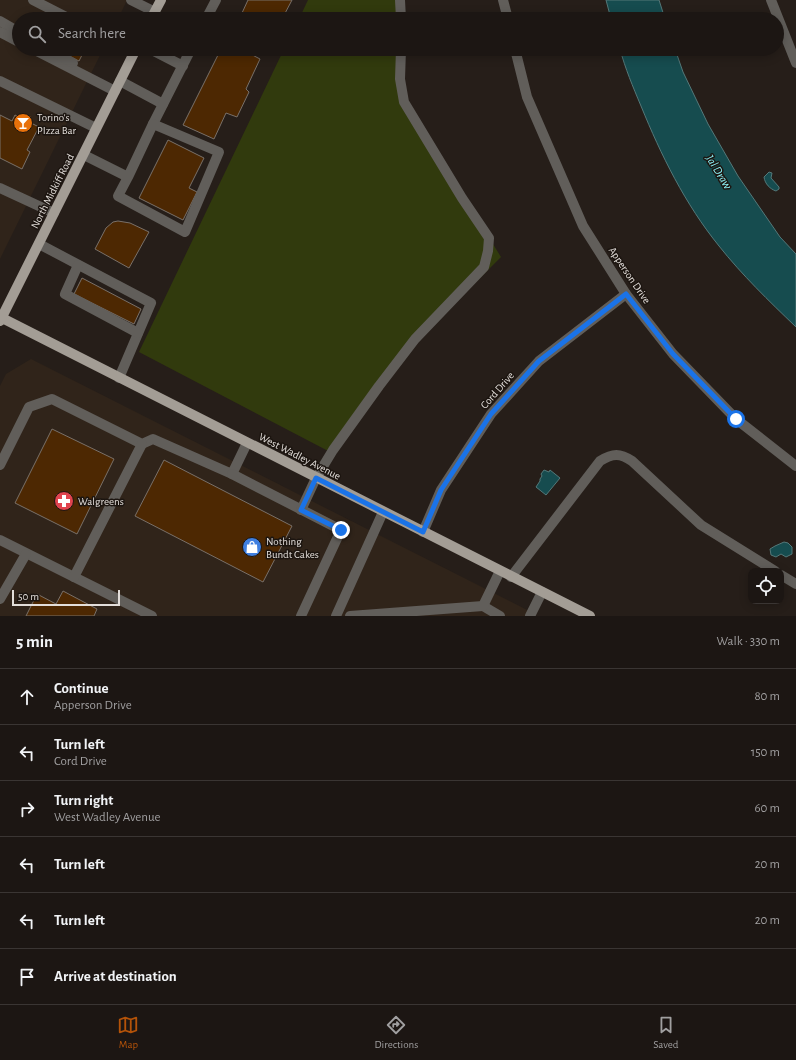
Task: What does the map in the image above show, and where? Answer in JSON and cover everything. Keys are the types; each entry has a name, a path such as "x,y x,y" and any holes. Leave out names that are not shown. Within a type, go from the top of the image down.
{"main road":[{"path":"155,12 161,0"},
{"name":"North Midkiff Road","path":"1,319 84,155 130,56"},
{"name":"West Wadley Avenue","path":"1,319 590,616"}],"street":[{"path":"33,0 56,12"},
{"path":"131,0 148,12"},
{"path":"210,12 216,0"},
{"path":"400,0 401,12"},
{"path":"503,0 506,12"},
{"path":"771,0 776,12"},
{"path":"0,21 12,28"},
{"path":"0,32 12,38"},
{"path":"784,33 796,63"},
{"path":"47,56 115,91"},
{"path":"61,56 75,64 78,72"},
{"path":"164,56 183,66"},
{"path":"153,124 218,152 185,232 118,196 153,124 188,56"},
{"path":"301,510 316,478 333,450 415,339 484,267 488,251 489,238 462,198 404,102 400,79 401,56"},
{"name":"Apperson Drive","path":"517,56 527,97 583,226 626,294 673,354 736,419 796,466"},
{"path":"0,81 96,128"},
{"path":"120,81 163,104"},
{"path":"84,155 128,176"},
{"path":"0,188 54,213"},
{"path":"39,244 151,303 119,378"},
{"path":"78,265 65,294 138,333"},
{"name":"Cord Drive","path":"423,532 441,490 491,414 539,361 626,294"},
{"path":"0,464 29,407 52,400 142,444"},
{"path":"74,577 142,444 153,438 232,474 341,530 301,616"},
{"path":"232,474 247,443"},
{"path":"511,576 600,461 608,456 616,454 626,456 632,461 701,525 770,568"},
{"path":"336,616 383,512"},
{"path":"0,540 152,616"},
{"path":"0,599 4,582 26,554"},
{"path":"483,606 500,571"},
{"path":"784,577 796,584"},
{"path":"530,616 542,592"},
{"path":"350,616 483,606 500,616"}],"shaded area":[{"path":"0,0 127,0 121,12 12,12 12,56 100,56 0,259"},
{"path":"31,359 535,614 534,616 0,616 0,386 6,374"}],"green space":[{"path":"308,0 403,0 403,12 302,12"},
{"path":"281,56 404,56 405,102 501,257 413,345 332,453 139,352"}],"water":[{"path":"606,0 659,0 663,12 609,12"},
{"name":"Jal Draw","path":"622,56 677,56 683,72 708,124 738,176 780,237 796,254 796,327 737,267 719,246 695,213 675,179 657,143"},
{"path":"769,172 772,173 771,178 779,187 776,191 765,182 764,177"},
{"path":"544,470 549,472 550,470 560,478 546,495 536,487"},
{"path":"784,542 788,543 792,547 792,554 786,557 781,554 776,557 771,555 770,549"}],"building":[{"path":"248,0 292,0 286,12 242,12"},
{"path":"69,56 82,56 79,61"},
{"path":"218,56 254,56 260,59 246,89 249,92 237,117 226,113 214,139 183,125"},
{"path":"0,115 12,121 15,115 39,127 27,150 30,152 22,169 0,158"},
{"path":"168,140 204,158 189,188 197,192 183,220 139,198"},
{"path":"118,221 130,223 149,232 129,268 95,249 106,228 113,222"},
{"path":"82,278 141,309 134,324 74,294"},
{"name":"Walgreens","path":"52,429 114,459 77,534 15,503"},
{"path":"164,460 292,526 263,582 135,516"},
{"path":"63,591 97,609 94,616 26,616 37,594 56,604"}],"place":[{"name":"Torino's PIzza Bar","path":"23,123"},
{"name":"Walgreens","path":"64,501"},
{"name":"Nothing Bundt Cakes","path":"252,547"}],"route":[{"path":"341,530 301,510 316,478 423,532 441,490 491,414 539,361 626,294 673,354 736,419"}]}
